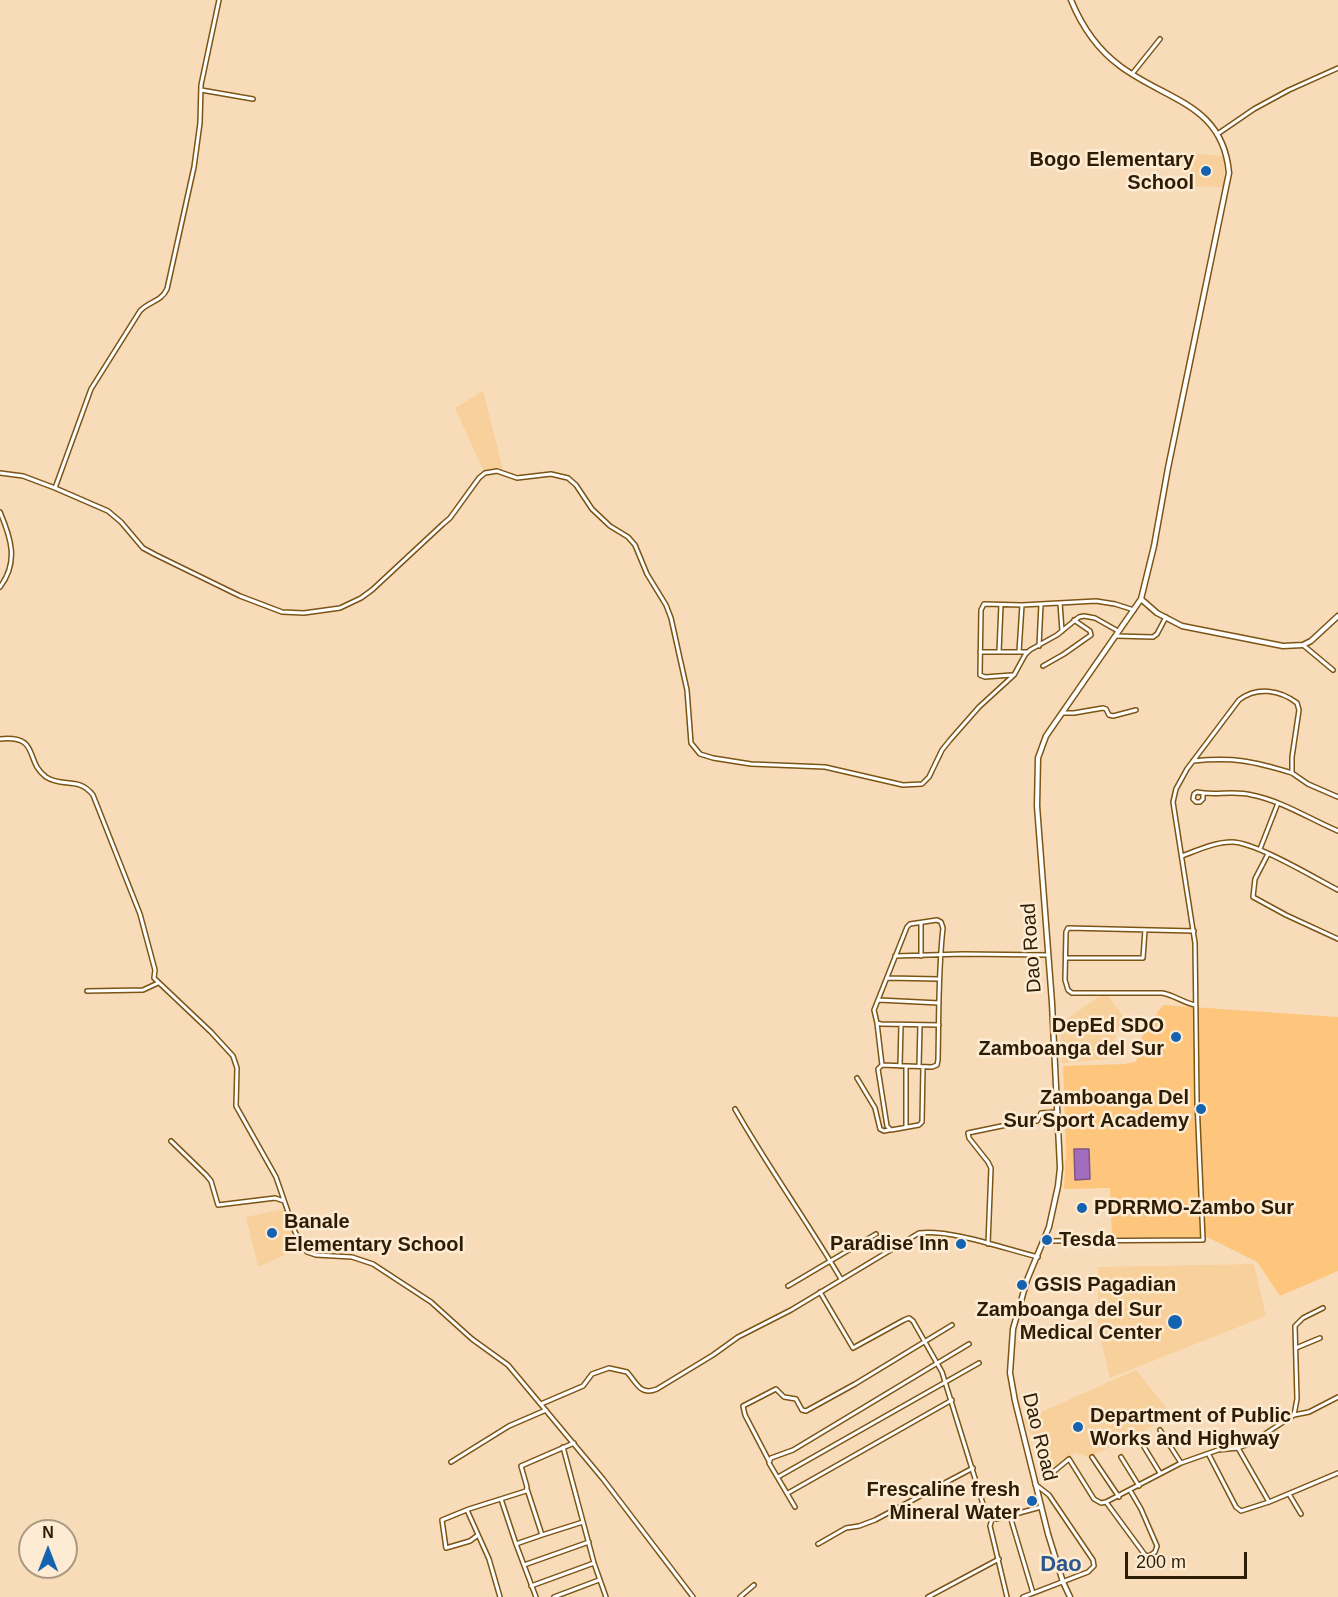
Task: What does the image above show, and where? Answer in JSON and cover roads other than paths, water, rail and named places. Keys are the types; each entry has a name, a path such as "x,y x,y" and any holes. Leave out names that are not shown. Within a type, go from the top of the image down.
{"street":[{"path":"55,488 87,399 98,377 140,311 149,303 162,298 167,289 196,159 201,90 219,0"},
{"path":"1071,0 1081,22 1097,45 1113,60 1132,74 1189,106 1212,123 1219,134 1254,109 1338,68"},
{"path":"1132,74 1160,39"},
{"path":"201,90 253,99"},
{"name":"Dao Road","path":"1070,1597 1063,1582 1035,1484 1013,1393 1010,1361 1010,1342 1017,1312 1053,1214 1060,1168 1037,806 1037,771 1040,748 1141,599 1154,546 1229,173 1225,147 1219,134"},
{"path":"0,478 2,473 23,476 108,512 121,522 143,548 240,596 273,609 291,613 340,608 362,598 450,518 471,487 485,473 497,471 517,478 551,474 568,478 576,485 592,509 610,526 628,537 640,553 647,574 666,605 675,633 687,690 691,742 700,753 729,762 825,767 903,785 922,784 929,777 942,750 950,740 979,707 1014,675 1028,652"},
{"path":"0,512 9,532 12,553 8,573 0,587"},
{"path":"1141,599 1166,617 1187,627 1283,646 1303,645 1316,637 1338,616"},
{"path":"1014,675 981,676 982,607 986,604 1106,602 1134,610"},
{"path":"1060,603 1062,631"},
{"path":"1039,646 1041,604"},
{"path":"999,652 1001,605"},
{"path":"1019,652 1022,605"},
{"path":"981,652 1028,652 1062,631 1079,617 1089,616 1118,631"},
{"path":"1114,636 1153,637 1158,634 1166,617"},
{"path":"1042,666 1091,635 1090,631 1074,621"},
{"path":"1303,645 1333,670"},
{"path":"1044,1241 1203,1240 1197,1101 1198,1039 1194,931 1174,821 1173,802 1179,782 1193,761 1239,700 1251,692 1268,691 1287,696 1299,706 1292,757 1293,773"},
{"path":"1062,713 1103,708 1113,716 1136,710"},
{"path":"0,739 17,738 21,740 44,775 55,780 79,783 93,795 140,914 155,970 154,978 219,1039 233,1056 237,1068 236,1106 276,1177 296,1232 307,1252 373,1264 444,1313 478,1345 508,1365 574,1443 692,1595 685,1597"},
{"path":"1193,761 1223,758 1242,760 1293,773 1308,784 1338,797"},
{"path":"1203,795 1228,792 1247,794 1278,803 1338,831"},
{"path":"1260,849 1278,803"},
{"path":"1182,856 1228,842 1242,843 1260,849 1338,890"},
{"path":"1268,854 1253,883 1253,897 1338,939"},
{"path":"882,1065 933,1067 938,1063 939,979 943,928 941,922 937,920 909,924 874,1010 882,1065 878,1069 889,1130"},
{"path":"921,923 921,956"},
{"path":"1194,931 1068,928 1065,980 1068,990 1072,993 1162,993 1170,994 1181,1002 1195,1005"},
{"path":"1066,958 1143,958 1145,930"},
{"path":"895,956 963,954 1048,956"},
{"path":"887,978 939,979"},
{"path":"87,991 138,991 158,983"},
{"path":"879,1000 939,1003"},
{"path":"877,1023 939,1025"},
{"path":"900,1066 901,1025"},
{"path":"857,1078 875,1108 880,1129 884,1131 919,1125 922,1122 920,1025"},
{"path":"906,1066 906,1127"},
{"path":"735,1109 763,1158 841,1278"},
{"path":"988,1244 991,1168 969,1138 968,1133 1037,1121 1041,1113 1057,1112"},
{"path":"171,1141 211,1181 218,1205 275,1198 284,1201"},
{"path":"541,1404 583,1386 590,1375 609,1368 627,1372 640,1389 651,1392 713,1355 738,1337 790,1310 919,1233 942,1234 1038,1257"},
{"path":"788,1286 876,1234"},
{"path":"820,1292 852,1347 909,1318 913,1321 938,1364 946,1383 986,1515 992,1520"},
{"path":"1294,1415 1297,1399 1296,1323 1323,1308"},
{"path":"795,1508 745,1415 743,1406 776,1389 784,1397 796,1399 802,1410 806,1411 952,1325"},
{"path":"1296,1348 1320,1338"},
{"path":"769,1461 771,1458 793,1450 969,1344"},
{"path":"778,1477 979,1363"},
{"path":"1052,1473 1069,1459 1094,1499 1097,1502 1106,1502 1181,1463 1220,1450 1238,1448 1264,1437 1294,1415 1309,1412 1338,1397"},
{"path":"788,1493 952,1400"},
{"path":"451,1462 509,1426 546,1410"},
{"path":"1160,1430 1181,1463"},
{"path":"1138,1437 1160,1473"},
{"path":"542,1535 521,1466 574,1443"},
{"path":"563,1448 594,1563 606,1597"},
{"path":"1238,1448 1269,1502"},
{"path":"1209,1455 1239,1510 1244,1511 1338,1473"},
{"path":"1092,1457 1119,1497"},
{"path":"1121,1457 1139,1486"},
{"path":"818,1544 846,1528 875,1520 973,1468"},
{"path":"1023,1597 1088,1572 1094,1566 1049,1495 1035,1484"},
{"path":"478,1535 453,1547 446,1547 442,1520 527,1489"},
{"path":"1106,1502 1145,1555 1149,1556 1155,1552 1157,1546 1141,1509 1130,1491"},
{"path":"1288,1494 1301,1514"},
{"path":"501,1499 536,1597"},
{"path":"992,1520 1041,1507"},
{"path":"467,1510 489,1558 500,1597"},
{"path":"1010,1516 1033,1593"},
{"path":"992,1520 990,1526 1007,1597"},
{"path":"516,1544 583,1522"},
{"path":"524,1565 589,1542"},
{"path":"928,1597 999,1559"},
{"path":"531,1586 594,1563"},
{"path":"554,1597 599,1580"},
{"path":"740,1597 754,1585"}],"place":[{"name":"Bogo Elementary School","path":"1206,171"},
{"name":"DepEd SDO Zamboanga del Sur","path":"1176,1037"},
{"name":"Zamboanga Del Sur Sport Academy","path":"1201,1109"},
{"name":"PDRRMO-Zambo Sur","path":"1082,1208"},
{"name":"Banale Elementary School","path":"272,1233"},
{"name":"Tesda","path":"1047,1240"},
{"name":"Paradise Inn","path":"961,1244"},
{"name":"GSIS Pagadian","path":"1022,1285"},
{"name":"Zamboanga del Sur Medical Center","path":"1175,1322"},
{"name":"Department of Public Works and Highway","path":"1078,1427"},
{"name":"Frescaline fresh Mineral Water","path":"1032,1501"}],"district":[{"name":"Dao","path":"1061,1565"}]}
